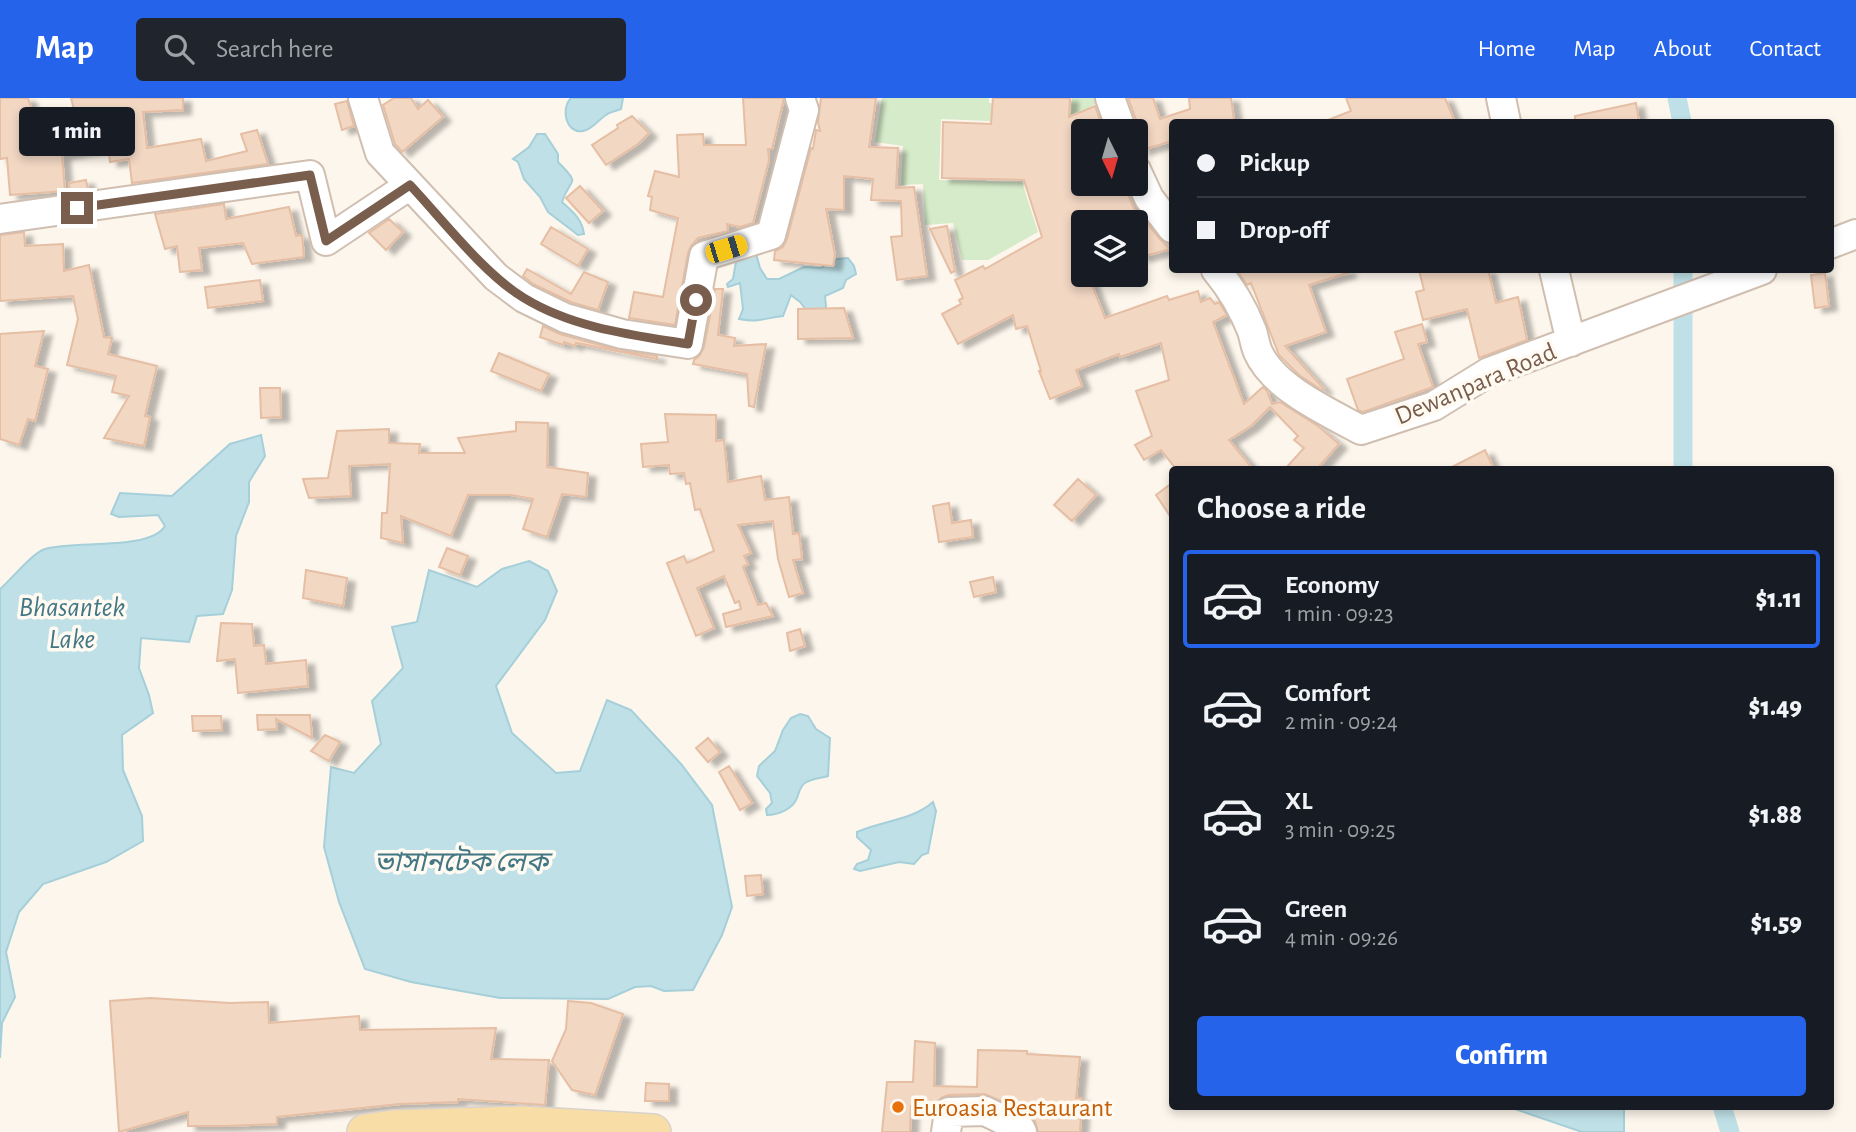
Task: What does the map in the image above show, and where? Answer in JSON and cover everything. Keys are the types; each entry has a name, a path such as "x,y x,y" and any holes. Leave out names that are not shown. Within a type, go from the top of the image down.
{"main road":[{"path":"365,1132 393,1128 521,1124 653,1132"}],"street":[{"path":"363,98 380,153 496,277 524,298 565,318 622,334 688,344 704,256 771,235 804,110 800,98"},
{"path":"1110,98 1118,119"},
{"path":"1501,98 1505,119"},
{"path":"0,219 310,175 326,241 410,185"},
{"path":"1148,196 1169,224"},
{"path":"1834,242 1856,234"},
{"name":"Dewanpara Road","path":"1219,273 1232,289 1252,330 1259,353 1275,376 1290,389 1362,430 1434,406 1489,372 1754,273"},
{"path":"1556,273 1571,342"},
{"path":"946,1132 949,1112 985,1111 1014,1124 1022,1132"}],"green space":[{"path":"882,98 989,98 989,103 1071,113 1072,98 1095,98 1097,103 1072,118 1036,123 941,119 939,180 1022,182 1038,232 988,260 962,260 953,223 925,225 923,184 901,185 903,146 875,142"}],"water":[{"path":"571,98 623,98 621,109 608,114 586,130 577,131 566,119 566,107"},
{"path":"537,134 545,134 558,154 558,162 572,179 562,202 579,220 584,234 578,235 548,212 540,197 524,179 518,162 513,159 529,147"},
{"path":"754,246 760,268 767,279 779,279 804,267 821,268 837,259 848,258 856,274 846,280 843,288 825,296 824,314 811,316 791,295 783,316 757,320 739,319 743,309 740,283 728,287 727,284 733,279 737,256"},
{"name":"Bhasantek Lake","path":"261,435 265,456 249,482 249,502 236,536 232,590 223,614 197,616 189,642 141,638 139,668 153,713 122,735 123,770 142,816 143,841 106,862 43,884 19,912 6,952 15,997 2,1023 0,1058 0,589 28,561 45,549 128,542 157,534 165,526 158,515 119,517 111,514 120,493 172,496 230,444"},
{"name":"ভাসানটেক লেক","path":"529,561 548,571 557,591 545,620 496,686 512,733 556,773 580,771 607,700 631,710 681,764 712,805 732,907 722,935 693,990 664,991 651,986 635,987 608,999 500,998 411,982 365,969 339,902 324,847 331,767 354,773 381,744 372,701 403,668 392,627 417,622 429,570 477,587 502,569"},
{"path":"800,714 808,716 816,729 830,738 828,776 805,783 789,808 767,815 766,809 772,803 770,793 757,776 759,766 775,751 791,718"},
{"path":"933,802 936,811 928,853 922,855 914,864 899,862 860,871 854,869 857,864 868,860 871,850 857,837 857,832 906,817"},
{"path":"1518,1110 1624,1110 1624,1132 1582,1132"}],"building":[{"path":"0,98 28,98 37,128 73,125 72,123 77,122 71,98 183,98 183,110 143,112 147,148 201,139 206,161 247,151 241,134 257,130 268,164 132,183 129,159 110,162 108,147 62,155 65,191 10,195 7,158 0,159"},
{"path":"394,98 411,98 418,109 428,100 443,117 402,152 395,144 383,105"},
{"path":"743,98 784,98 772,149 768,149 769,160 753,223 740,227 727,224 728,231 698,238 691,246 675,325 629,318 634,292 663,297 678,218 650,210 652,197 648,196 655,171 679,177 677,135 703,134 704,145 746,145"},
{"path":"821,98 876,98 869,147 898,148 896,188 914,187 927,276 897,280 891,237 902,236 901,201 871,200 873,179 844,176 844,210 826,209 835,255 833,266 774,260 775,251 783,247 787,239 816,130 820,131 818,122"},
{"path":"993,98 1070,98 1069,117 1095,106 1100,119 1071,119 1071,196 1129,196 1134,210 1071,210 1071,287 1093,287 1105,318 1167,296 1169,300 1198,291 1201,302 1210,298 1215,304 1219,302 1227,315 1213,322 1244,404 1263,387 1272,404 1280,402 1318,426 1339,444 1320,466 1288,466 1304,448 1294,440 1298,436 1270,407 1251,426 1229,440 1251,466 1174,466 1161,450 1144,460 1135,445 1152,436 1136,391 1169,380 1161,343 1120,357 1119,354 1076,370 1082,386 1050,399 1027,326 1016,329 1013,315 958,344 942,314 961,304 959,300 963,298 955,280 983,266 985,269 1042,237 1024,180 942,178 943,122 991,124"},
{"path":"1128,98 1153,98 1160,119 1190,109 1189,98 1231,98 1234,119 1169,119 1169,142 1148,148 1148,119 1136,119"},
{"path":"1346,98 1445,98 1454,119 1331,119 1351,111"},
{"path":"347,101 354,126 342,130 335,104"},
{"path":"1636,103 1639,119 1575,119 1575,116"},
{"path":"632,116 649,133 638,144 606,165 592,145"},
{"path":"86,180 88,190 70,192 69,183"},
{"path":"580,186 603,211 589,223 566,198"},
{"path":"224,204 226,219 289,207 296,236 302,235 304,257 252,264 243,243 199,248 202,270 180,272 177,246 165,249 155,214"},
{"path":"389,219 403,232 386,250 369,233"},
{"path":"1148,224 1169,248 1148,255"},
{"path":"947,226 955,271 951,273 930,229"},
{"path":"551,227 588,249 578,266 541,244"},
{"path":"24,232 25,246 63,244 64,271 89,265 104,337 112,338 108,354 157,366 145,416 150,417 144,446 104,438 129,396 112,392 116,376 67,365 78,319 73,296 0,301 0,235"},
{"path":"527,269 571,294 584,272 608,282 598,310 571,302 533,284 523,276"},
{"path":"1239,273 1348,273 1309,285 1326,332 1285,346 1323,391 1299,375 1279,355 1251,283 1247,285"},
{"path":"1420,273 1489,273 1496,303 1518,297 1527,340 1479,358 1467,309 1423,320 1416,292 1424,290"},
{"path":"1825,273 1829,306 1815,308 1811,275"},
{"path":"260,280 263,301 208,308 205,287"},
{"path":"715,289 723,289 718,335 735,338 734,346 766,344 754,407 749,406 747,374 693,364 704,347"},
{"path":"844,308 853,338 798,339 798,309"},
{"path":"1422,324 1427,342 1418,344 1433,387 1363,412 1358,410 1347,379 1404,359 1395,332"},
{"path":"543,326 560,334 618,350 657,356 657,359 576,343 575,346 564,342 563,345 540,337"},
{"path":"44,331 35,366 48,369 35,421 28,419 19,445 0,439 0,334"},
{"path":"499,353 549,374 541,391 491,371"},
{"path":"260,388 280,388 281,417 261,418"},
{"path":"665,414 716,415 716,441 724,440 728,482 761,476 765,500 789,497 793,534 799,533 802,559 793,560 803,593 789,597 778,559 773,521 738,525 751,553 744,556 748,564 743,567 758,605 766,603 773,616 726,627 723,614 741,609 739,601 735,603 724,576 697,588 714,628 696,636 667,563 684,556 687,563 714,551 700,509 695,510 690,483 686,484 684,473 670,474 669,465 643,467 641,444 668,442"},
{"path":"516,422 548,423 547,467 588,473 586,497 562,494 547,537 523,529 533,499 511,495 468,495 451,536 401,516 403,543 381,538 382,513 387,513 390,464 349,466 351,496 309,498 303,479 328,478 337,431 389,429 389,443 420,444 419,453 465,453 458,438 516,431"},
{"path":"1485,450 1493,466 1454,466"},
{"path":"1078,479 1096,495 1072,521 1054,505"},
{"path":"1169,485 1169,514 1156,495"},
{"path":"949,503 952,523 971,520 973,537 939,542 933,506"},
{"path":"447,548 468,556 460,575 439,567"},
{"path":"306,570 347,578 343,606 303,598"},
{"path":"993,577 996,592 974,597 970,582"},
{"path":"221,623 252,624 254,646 264,645 266,664 306,660 308,686 238,693 235,659 217,661"},
{"path":"800,629 805,646 790,651 787,633"},
{"path":"257,715 310,715 312,738 276,719 277,729 258,730"},
{"path":"192,716 221,716 222,730 193,731"},
{"path":"325,735 340,742 329,761 311,751"},
{"path":"708,738 720,752 708,762 696,748"},
{"path":"729,766 752,803 740,810 719,772"},
{"path":"761,875 763,894 747,896 745,876"},
{"path":"150,998 230,1003 268,1002 269,1023 359,1016 360,1030 496,1028 491,1059 549,1060 545,1105 458,1099 458,1102 400,1104 277,1117 277,1124 227,1126 188,1126 188,1112 119,1132 110,1001"},
{"path":"568,1001 591,1003 623,1014 595,1095 572,1090 552,1061 566,1029"},
{"path":"915,1041 935,1043 934,1086 977,1087 978,1050 1027,1051 1027,1054 1080,1057 1076,1098 1082,1098 1080,1132 1038,1132 1035,1121 1027,1113 985,1094 948,1095 941,1098 934,1107 911,1106 910,1132 882,1132 887,1082 913,1082"},
{"path":"646,1083 669,1084 669,1101 645,1101"}],"waterway":[{"path":"1677,98 1681,119"},
{"path":"1683,273 1683,466"},
{"path":"1723,1110 1730,1132"}],"place":[{"name":"Euroasia Restaurant","path":"898,1107"}],"route":[{"path":"77,208 310,175 326,241 410,185 496,277 524,298 565,318 622,334 688,344 696,300"}]}
